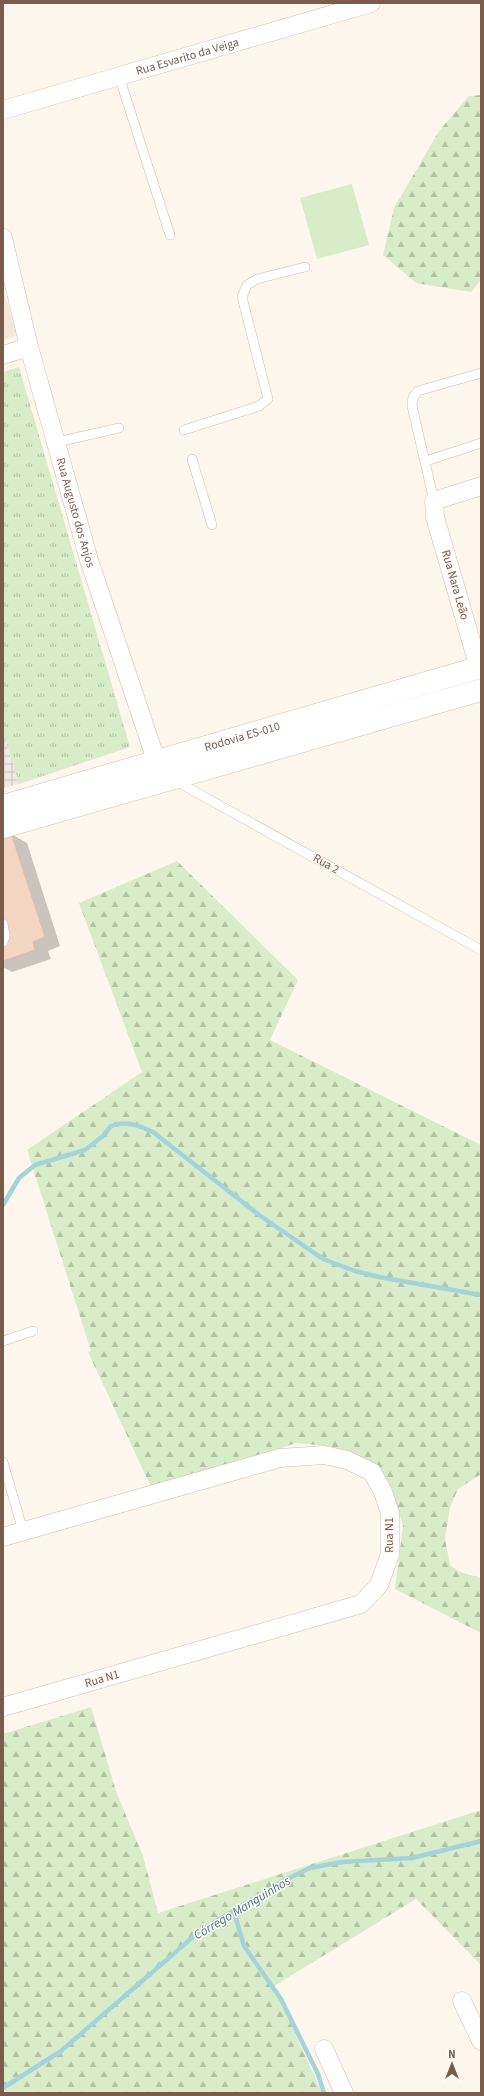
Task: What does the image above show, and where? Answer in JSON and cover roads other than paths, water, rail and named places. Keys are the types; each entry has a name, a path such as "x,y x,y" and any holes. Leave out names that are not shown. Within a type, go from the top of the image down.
{"main road":[{"name":"Rodovia ES-010","path":"3,827 164,770 480,667"},
{"name":"Rodovia ES-010","path":"3,806 164,770 481,690"}],"street":[{"name":"Rua Esvarito da Veiga","path":"3,110 371,3"},
{"name":"Rua Augusto dos Anjos","path":"3,238 29,347 89,560 164,770"},
{"path":"3,355 29,347"},
{"path":"434,501 481,486"},
{"name":"Rua Nara Leão","path":"434,501 435,517 480,667"},
{"name":"Rua N1","path":"3,1537 280,1458 324,1455 347,1460 372,1472 390,1513 390,1554 379,1585 361,1604 3,1707"},
{"path":"462,2001 481,2041"},
{"path":"324,2049 344,2093"}],"lane":[{"path":"119,76 170,235"},
{"path":"184,430 259,406 268,399 242,297 247,285 257,280 305,267"},
{"name":"Rua Nara Leão","path":"434,501 426,461 412,406 413,397 418,391 481,374"},
{"path":"57,442 119,428"},
{"path":"426,461 481,443"},
{"path":"192,459 212,526"},
{"name":"Rua 2","path":"164,770 481,950"},
{"path":"3,924 5,936 3,942"},
{"path":"3,1341 33,1331"},
{"path":"3,1462 23,1531"}],"waterway":[{"path":"3,1205 19,1178 35,1165 85,1150 103,1136 111,1126 117,1124 133,1124 153,1132 259,1215 323,1259 355,1271 379,1277 481,1295"},
{"name":"Córrego Manguinhos","path":"3,2088 61,2051 200,1931 283,1881 310,1868 342,1862 412,1858 481,1841"},
{"path":"234,1912 244,1946 281,1999 318,2074 324,2093"}]}
